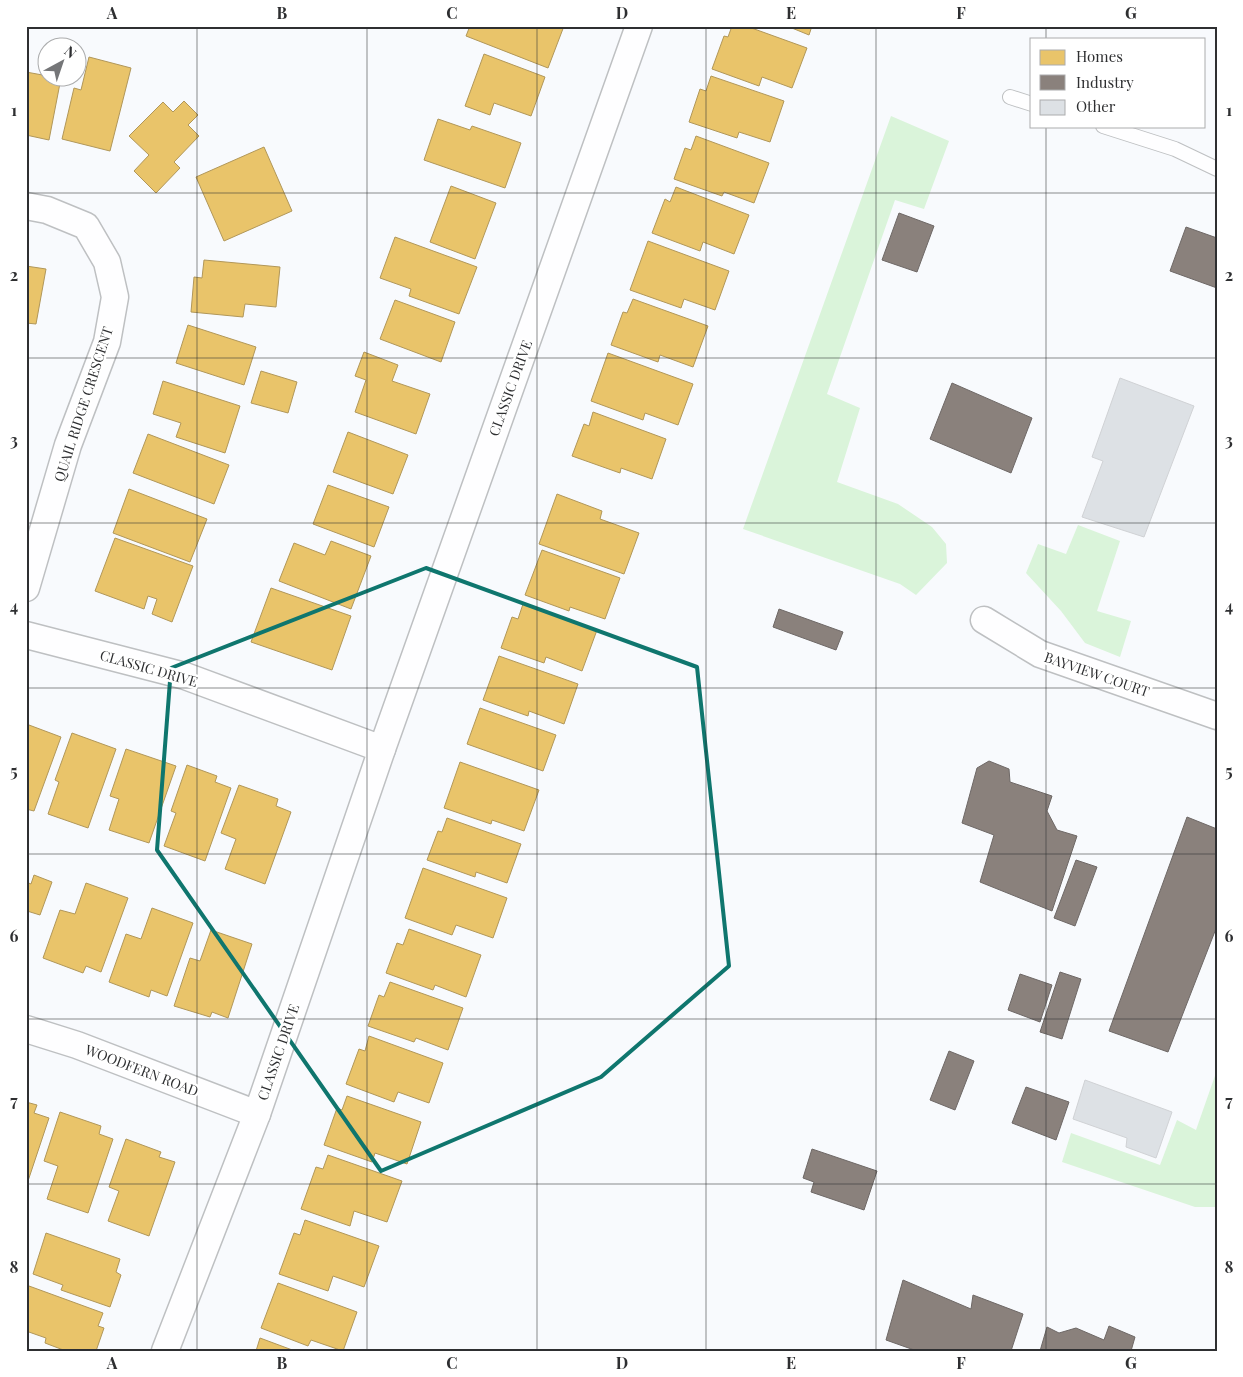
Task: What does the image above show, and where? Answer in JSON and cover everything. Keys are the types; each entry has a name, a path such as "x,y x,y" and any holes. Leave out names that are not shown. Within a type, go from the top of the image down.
{"street":[{"name":"CLASSIC DRIVE","path":"165,1351 256,1114 382,749 638,26"},
{"name":"QUAIL RIDGE CRESCENT","path":"26,206 47,210 86,226 107,262 115,297 107,342 68,445 26,588"},
{"name":"BAYVIEW COURT","path":"984,620 1040,654 1217,716"},
{"name":"CLASSIC DRIVE","path":"26,635 185,676 382,749"},
{"name":"WOODFERN ROAD","path":"26,1030 77,1045 256,1114"}],"lane":[{"path":"1010,98 1030,103"},
{"path":"1109,128 1176,149 1217,169"}],"highlighted area":[{"path":"426,568 697,667 729,966 601,1077 381,1171 157,850 171,668"}],"green space":[{"path":"891,116 949,141 924,209 895,200 827,394 860,408 837,482 898,504 932,527 946,544 947,563 916,595 900,584 743,529"},
{"path":"1078,525 1120,541 1097,611 1131,621 1120,657 1085,643 1061,611 1026,573 1038,544 1066,554"},
{"path":"1217,1070 1217,1207 1195,1207 1062,1162 1071,1133 1160,1165 1177,1120 1196,1130"}],"building: Homes":[{"path":"470,26 564,26 548,68 466,36"},
{"path":"732,26 746,26 807,48 792,88 762,77 759,86 712,69 724,36 728,37"},
{"path":"787,26 812,26 809,35"},
{"path":"484,54 545,77 531,116 494,103 490,115 465,106"},
{"path":"89,57 131,68 110,151 62,139 74,88 81,90 81,88 88,88"},
{"path":"26,72 38,74 38,88 59,88 49,140 26,135"},
{"path":"711,76 784,101 770,142 739,132 737,138 689,122 700,89 706,91"},
{"path":"184,101 198,115 188,125 199,136 174,162 180,168 156,193 134,171 149,155 129,136 163,102 173,112"},
{"path":"438,119 470,130 472,126 521,143 505,188 424,160"},
{"path":"696,136 769,163 754,203 724,192 722,196 674,179 685,148 691,150"},
{"path":"264,147 292,211 224,241 196,177"},
{"path":"451,186 496,203 475,259 430,242"},
{"path":"676,187 749,215 734,254 703,242 700,251 652,233 665,199 670,202"},
{"path":"395,237 477,267 459,314 409,296 411,289 380,278"},
{"path":"648,241 729,271 715,310 684,299 681,308 630,290"},
{"path":"204,260 280,267 276,307 245,304 243,317 191,312 194,277 202,278"},
{"path":"26,266 46,269 36,324 26,323"},
{"path":"633,299 708,326 693,367 660,355 658,362 611,345 623,312 627,313"},
{"path":"395,300 455,322 441,362 380,339"},
{"path":"188,325 256,347 244,385 176,363"},
{"path":"364,352 398,365 392,381 430,394 416,434 355,412 366,380 355,376"},
{"path":"608,353 693,384 678,425 645,413 643,420 591,401"},
{"path":"261,371 297,382 288,413 251,403"},
{"path":"163,381 240,406 225,453 176,437 181,423 153,414"},
{"path":"593,412 666,439 652,479 621,468 620,473 572,456 584,424 589,426"},
{"path":"348,432 408,455 393,494 333,472"},
{"path":"148,434 229,465 214,504 133,473"},
{"path":"328,485 389,507 374,547 313,524"},
{"path":"129,489 207,519 190,562 113,533"},
{"path":"557,494 602,511 600,519 639,533 624,574 539,544"},
{"path":"115,538 193,566 172,622 152,614 157,599 148,596 144,609 95,591"},
{"path":"331,541 371,556 351,609 279,581 294,543 325,555"},
{"path":"542,550 620,578 605,619 570,607 569,611 525,595"},
{"path":"271,588 351,616 332,670 251,642"},
{"path":"523,604 597,630 582,671 546,657 544,663 501,648 512,617 518,619"},
{"path":"499,656 578,684 564,724 529,711 528,716 483,700"},
{"path":"480,708 556,735 543,771 467,744"},
{"path":"29,725 61,737 34,811 26,809 26,731"},
{"path":"72,733 116,749 88,828 48,814 59,782 55,780"},
{"path":"126,749 176,766 149,843 109,830 119,799 110,796"},
{"path":"460,762 539,790 524,831 492,820 491,824 444,808"},
{"path":"187,765 217,776 215,782 231,788 205,861 164,846 176,813 171,811"},
{"path":"239,785 278,799 276,806 291,812 265,884 225,869 236,839 221,833"},
{"path":"447,818 521,844 507,883 476,872 475,877 427,860 438,831 442,832"},
{"path":"423,868 507,898 493,938 456,925 452,935 405,918"},
{"path":"34,875 52,882 40,915 27,911 26,913 26,882 31,884"},
{"path":"86,883 128,898 101,972 86,966 83,973 43,958 60,910 75,914"},
{"path":"152,908 193,923 167,996 151,990 149,997 109,982 126,934 141,939"},
{"path":"409,929 481,955 466,997 435,985 433,990 386,973 397,943 403,945"},
{"path":"211,930 252,944 228,1018 212,1012 210,1017 174,1006 190,958 200,961"},
{"path":"390,982 463,1008 448,1050 416,1038 414,1042 368,1026 379,995 384,997"},
{"path":"369,1036 443,1063 429,1103 398,1092 394,1102 346,1084 359,1049 365,1051"},
{"path":"347,1096 421,1122 407,1164 375,1153 372,1162 324,1145 337,1108 342,1110"},
{"path":"26,1102 37,1105 34,1113 49,1118 26,1187"},
{"path":"60,1112 101,1126 99,1134 113,1139 88,1213 47,1199 58,1166 44,1161"},
{"path":"126,1139 161,1152 159,1157 175,1162 149,1236 108,1221 119,1191 109,1187"},
{"path":"328,1155 402,1181 387,1222 354,1211 350,1226 301,1209 316,1167 323,1169"},
{"path":"305,1220 379,1246 364,1287 333,1276 328,1291 279,1274 294,1233 300,1235"},
{"path":"46,1233 120,1259 116,1272 121,1275 110,1307 61,1290 63,1285 33,1274"},
{"path":"278,1283 357,1312 343,1351 311,1340 308,1346 261,1328"},
{"path":"29,1286 103,1313 98,1326 104,1328 96,1351 66,1351 45,1343 46,1338 26,1331 26,1294"},
{"path":"260,1338 295,1351 256,1351"}],"building: Industry":[{"path":"899,213 934,226 917,272 882,260"},
{"path":"1186,227 1217,238 1217,288 1170,271"},
{"path":"952,383 1032,418 1011,473 930,439"},
{"path":"779,609 843,632 836,650 773,627"},
{"path":"989,761 1009,769 1010,782 1052,796 1047,811 1057,830 1077,836 1052,911 980,882 994,835 962,823 977,768"},
{"path":"1187,817 1217,829 1217,926 1168,1052 1109,1031"},
{"path":"1076,860 1097,867 1075,926 1054,918"},
{"path":"1060,972 1081,979 1062,1039 1040,1032"},
{"path":"1020,974 1052,985 1040,1022 1008,1010"},
{"path":"949,1051 974,1061 955,1110 930,1100"},
{"path":"1026,1087 1069,1102 1056,1140 1012,1123"},
{"path":"812,1149 877,1171 864,1210 811,1192 814,1182 803,1178"},
{"path":"903,1280 971,1309 973,1295 1023,1314 1011,1351 917,1351 886,1340"},
{"path":"1109,1326 1135,1337 1131,1351 1040,1351 1047,1327 1059,1333 1076,1328 1104,1340"}],"building: Other":[{"path":"1120,378 1194,406 1144,537 1082,517 1103,461 1092,457"},
{"path":"1085,1080 1172,1112 1156,1158 1126,1147 1127,1138 1073,1119"}]}
